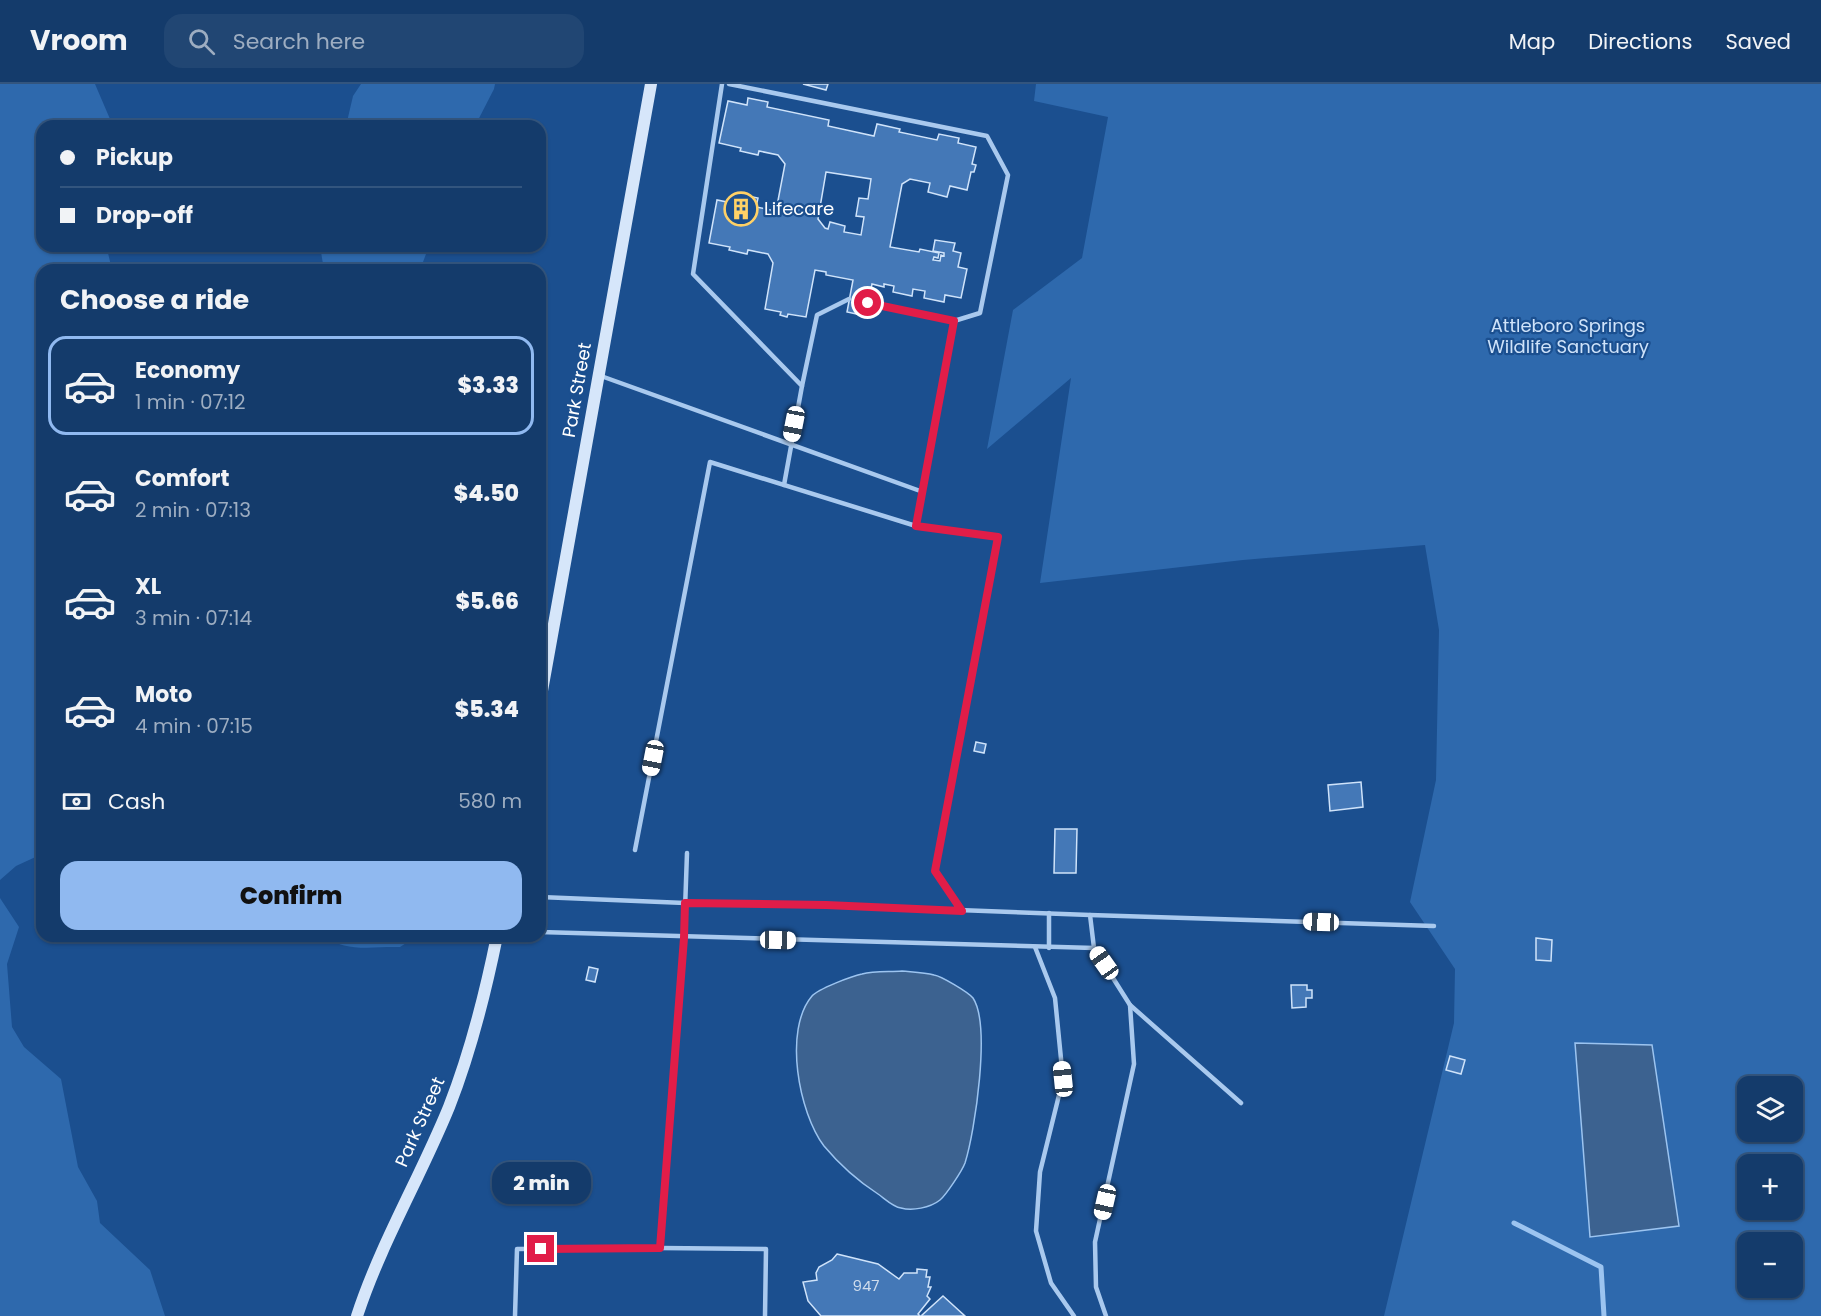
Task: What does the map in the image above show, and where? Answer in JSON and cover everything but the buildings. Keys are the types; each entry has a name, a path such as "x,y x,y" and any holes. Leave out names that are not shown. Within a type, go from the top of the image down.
{"main road":[{"name":"Park Street","path":"546,668 651,84"},
{"name":"Park Street","path":"357,1316 378,1259 448,1109 471,1048 498,942"}],"lane":[{"path":"722,84 693,274 802,386"},
{"path":"729,84 987,136 1008,175 980,313 954,321 868,303"},
{"path":"784,485 790,444 817,315 849,299"},
{"path":"916,526 954,321"},
{"path":"598,375 922,492"},
{"path":"635,850 710,462 916,526 998,537 935,871 962,911"},
{"path":"660,1248 684,938 687,853"},
{"path":"546,897 1434,926"},
{"path":"1049,948 1050,913"},
{"path":"1090,915 1094,948 1130,1005 1241,1103"},
{"path":"546,932 1094,948"},
{"path":"1035,947 1055,998 1063,1079 1040,1172 1036,1231 1052,1283 1074,1316"},
{"path":"1106,1316 1096,1287 1095,1242 1134,1064 1130,1005"},
{"path":"515,1316 517,1249 660,1248 766,1250 765,1316"}],"green space":[{"path":"0,84 95,84 110,120 36,120 36,252 108,252 111,264 36,264 36,857 16,866 0,880"},
{"path":"361,84 495,84 478,120 347,120 353,96"},
{"name":"Attleboro Springs Wildlife Sanctuary","path":"1036,84 1821,84 1821,1316 1384,1316 1454,1023 1455,969 1410,902 1436,780 1439,630 1425,545 1243,560 1040,583 1071,378 987,449 1013,310 1082,258 1108,117 1034,101"},
{"path":"321,252 427,252 422,264 323,264"},
{"path":"0,898 19,927 7,964 12,1027 24,1047 61,1079 78,1167 97,1201 100,1223 150,1270 165,1316 0,1316"},
{"path":"335,942 408,942 400,947 367,948"}],"shaded area":[{"path":"902,971 937,976 970,995 978,1012 981,1031 977,1104 965,1163 954,1183 940,1200 926,1207 910,1209 895,1206 871,1189 849,1172 824,1146 815,1131 802,1093 796,1050 803,1011 815,993 862,974"},
{"path":"1575,1043 1652,1045 1679,1226 1590,1237"}],"waterway":[{"path":"1514,1223 1601,1267 1604,1316"}],"place":[{"name":"Lifecare","path":"741,209"}],"route":[{"path":"541,1249 660,1248 685,903 826,905 962,911 935,871 998,537 916,526 954,321 868,303"}]}
